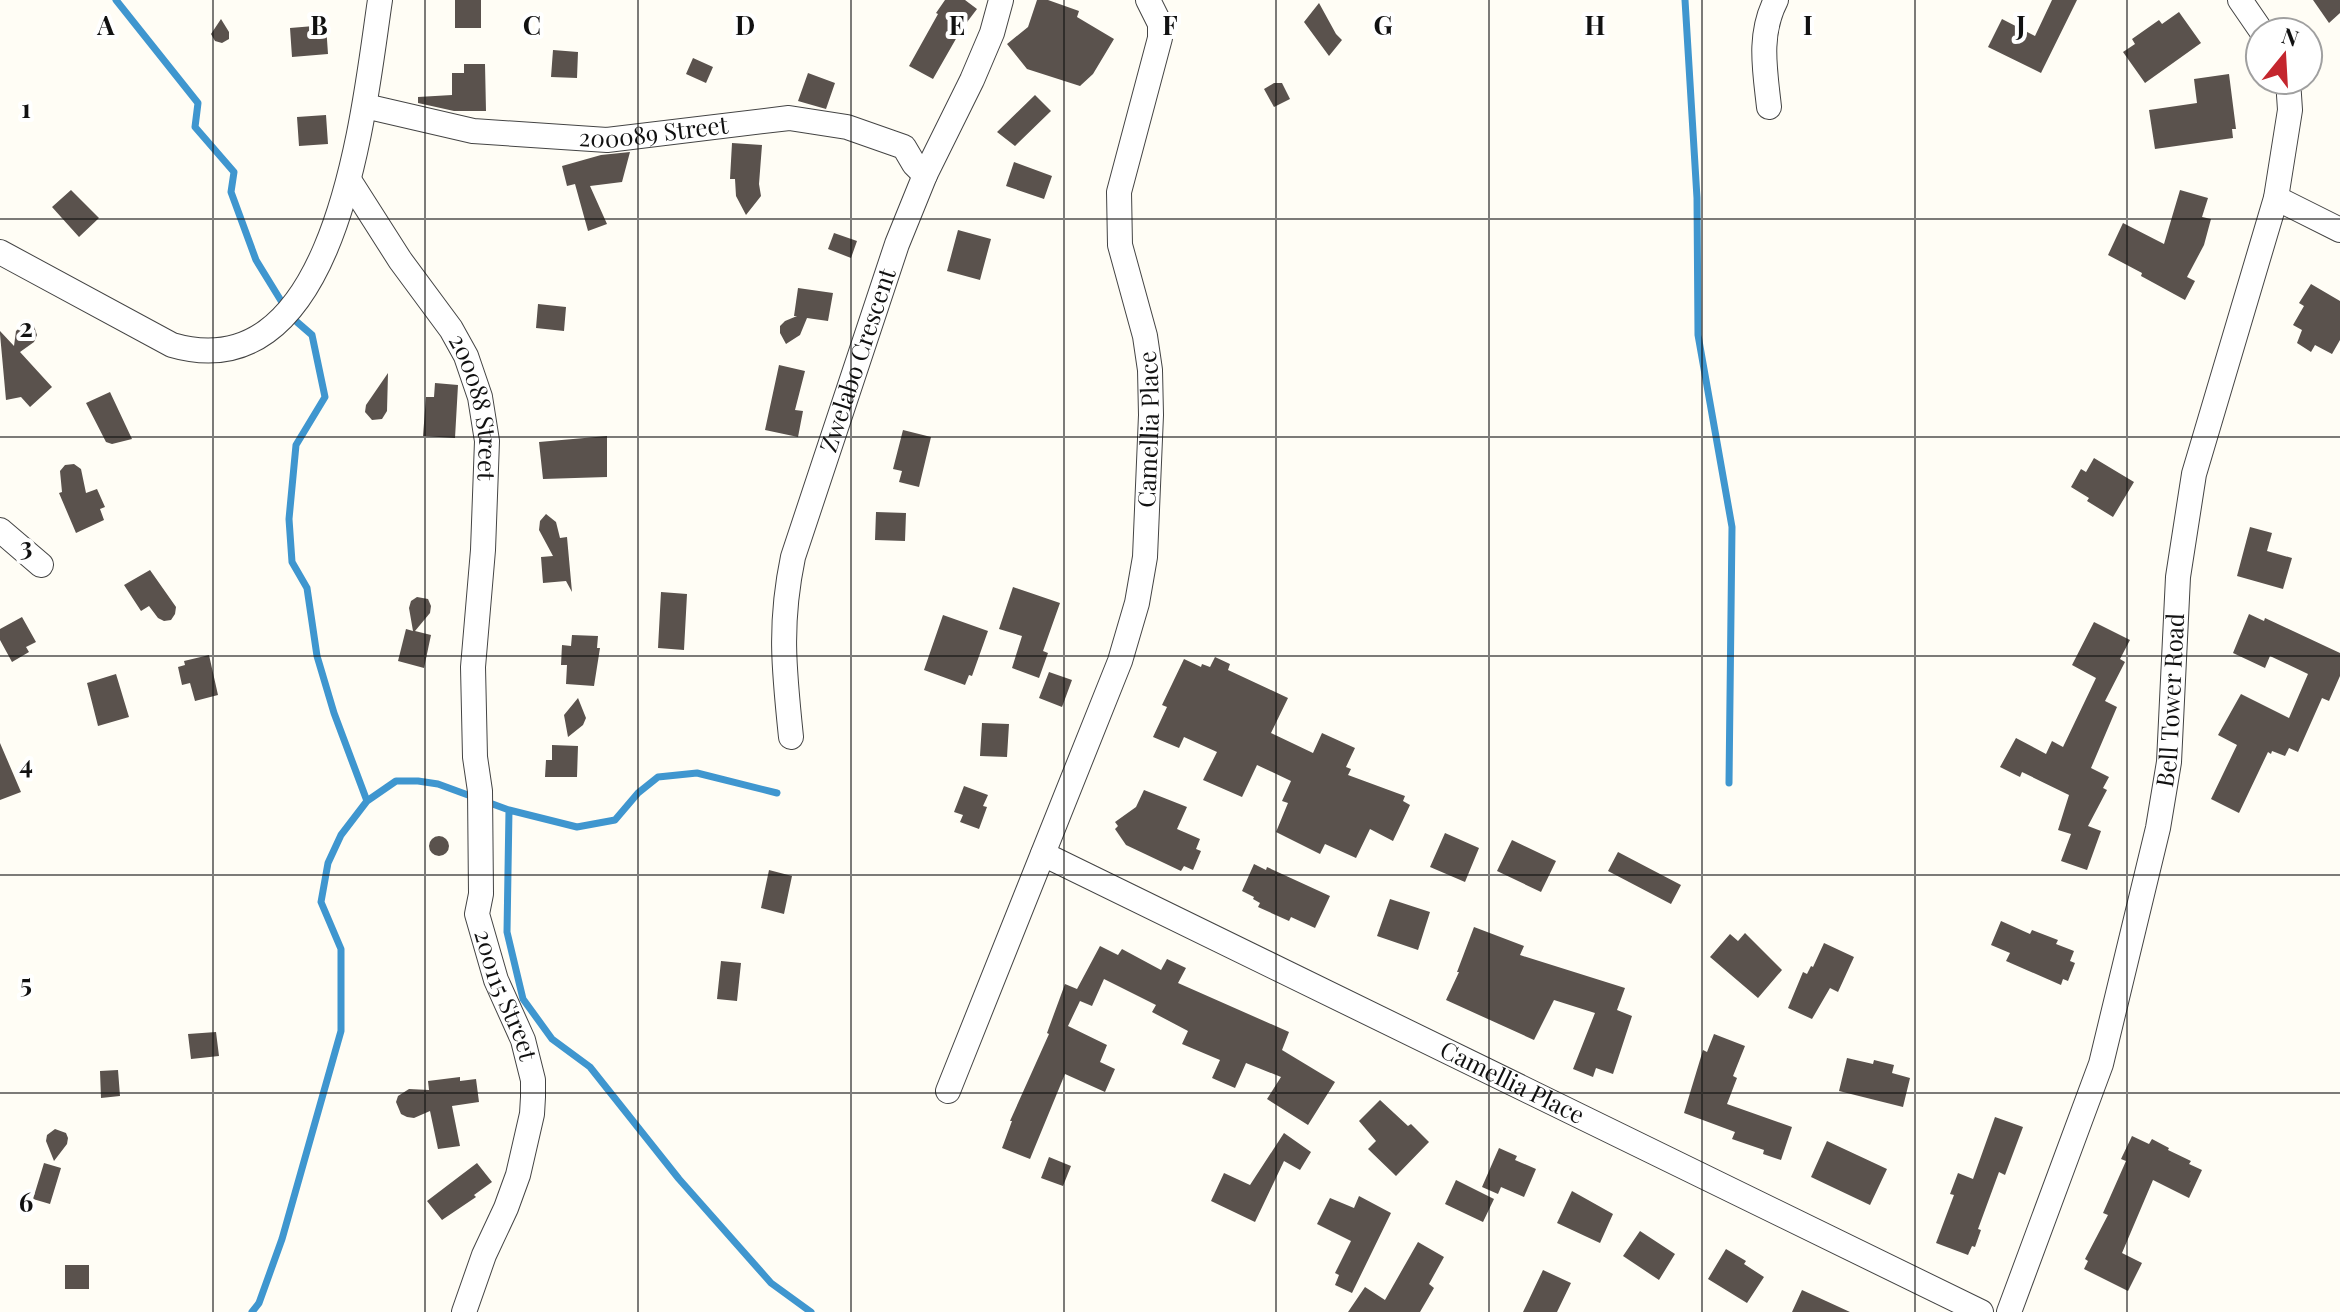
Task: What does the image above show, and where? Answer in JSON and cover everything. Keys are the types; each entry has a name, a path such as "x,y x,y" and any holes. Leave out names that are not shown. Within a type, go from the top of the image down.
{"street":[{"path":"0,252 166,343 194,352 213,352 240,345 269,330 295,304 335,228 365,106 380,0"},
{"name":"Zwelabo Crescent","path":"791,737 782,657 784,597 793,557 897,244 925,175 972,80 992,33 1001,0"},
{"name":"Camellia Place","path":"948,1091 1120,661 1137,603 1145,557 1151,466 1150,370 1145,336 1120,245 1118,218 1119,192 1126,161 1160,38 1160,24 1148,0"},
{"path":"1769,107 1764,33 1776,0"},
{"name":"Bell Tower Road","path":"2009,1312 2101,1064 2127,964 2158,828 2169,762 2178,577 2194,474 2276,198 2290,110 2289,96"},
{"name":"200089 Street","path":"365,106 473,131 607,140 768,120 811,120 847,127 904,147 925,175"},
{"name":"200088 Street","path":"349,180 400,260 451,329 466,356 480,397 487,441 483,550 473,667"},
{"path":"2276,198 2340,230"},
{"path":"0,530 41,565"},
{"name":"200115 Street","path":"464,1312 518,1175 533,1097 533,1080 523,1040 496,980 477,914 481,894 480,800 475,757 473,667"},
{"name":"Camellia Place","path":"1043,854 1981,1312"}],"building":[{"path":"455,0 481,0 481,28 455,28"},
{"path":"945,0 965,0 977,9 933,79 909,66"},
{"path":"1037,0 1048,0 1079,11 1077,17 1114,39 1093,74 1080,86 1027,69 1007,44 1028,27"},
{"path":"2052,0 2077,0 2041,73 1988,47 2002,19 2035,36"},
{"path":"2313,0 2340,0 2340,13 2329,23"},
{"path":"1319,3 1342,40 1329,56 1304,22"},
{"path":"2179,12 2201,43 2145,83 2123,52 2135,44 2132,39 2159,20 2162,24"},
{"path":"221,19 229,32 229,39 222,43 215,41 211,34"},
{"path":"326,25 328,54 292,57 290,28"},
{"path":"553,50 578,52 577,78 551,77"},
{"path":"693,58 713,67 706,83 686,74"},
{"path":"464,64 485,64 486,111 454,111 418,103 418,97 452,95 452,73 464,73"},
{"path":"808,73 835,83 826,109 798,101"},
{"path":"2229,74 2236,129 2232,129 2233,138 2155,149 2149,110 2197,103 2194,79"},
{"path":"1274,83 1282,83 1290,99 1274,107 1264,89"},
{"path":"1035,95 1051,111 1015,146 997,132"},
{"path":"326,115 328,144 299,146 297,117"},
{"path":"732,143 762,145 761,196 746,215 736,196 735,179 730,179"},
{"path":"630,152 622,182 590,186 607,224 588,231 575,184 567,186 562,166 601,155"},
{"path":"1014,162 1052,176 1044,199 1006,186"},
{"path":"71,190 99,218 79,237 52,207"},
{"path":"2180,190 2208,198 2202,217 2211,219 2204,245 2187,277 2195,281 2185,300 2108,255 2123,223 2164,244"},
{"path":"958,230 991,239 980,280 947,271"},
{"path":"834,233 857,241 851,258 828,249"},
{"path":"2311,284 2340,301 2340,340 2332,354 2315,345 2311,352 2297,343 2302,330 2293,325 2304,306 2299,303"},
{"path":"798,288 833,293 828,321 807,318 800,335 786,344 780,326 797,316 794,316"},
{"path":"538,304 566,307 564,331 536,328"},
{"path":"24,324 34,326 37,335 34,342 20,352 52,387 30,407 21,397 6,400 0,334 0,331 14,346 16,331"},
{"path":"779,365 805,371 795,410 803,411 798,437 765,430"},
{"path":"388,373 387,411 382,419 372,420 365,412 366,405"},
{"path":"435,383 458,385 455,438 423,436 426,397 434,397"},
{"path":"110,392 132,439 112,444 106,442 86,403"},
{"path":"903,430 931,437 919,487 899,482 902,471 893,469"},
{"path":"607,436 607,477 543,479 539,442"},
{"path":"2094,458 2134,482 2113,517 2071,487 2081,469 2086,472"},
{"path":"74,464 81,469 86,493 97,489 105,507 100,509 104,520 76,533 59,493 62,492 60,471 65,465"},
{"path":"876,512 906,513 905,541 875,540"},
{"path":"546,514 556,522 560,538 567,537 572,592 566,581 543,583 541,557 553,556 539,530 540,521"},
{"path":"2250,527 2272,533 2267,551 2292,558 2283,589 2237,576"},
{"path":"150,570 176,607 171,620 158,618 149,606 141,611 124,585"},
{"path":"1013,587 1060,603 1043,651 1048,653 1039,678 1012,668 1022,636 999,629"},
{"path":"661,592 687,594 684,650 658,648"},
{"path":"417,597 428,599 431,606 430,613 415,631 431,635 424,668 398,661 406,629 413,631 409,608 411,601"},
{"path":"2249,614 2264,621 2265,618 2340,653 2340,676 2329,701 2322,698 2298,752 2289,748 2285,756 2268,752 2239,813 2211,799 2237,745 2218,735 2241,694 2289,718 2308,674 2270,656 2265,668 2233,653"},
{"path":"943,615 988,631 972,676 969,675 965,685 924,670"},
{"path":"22,617 36,642 26,647 29,652 12,662 0,640 0,629"},
{"path":"2094,622 2130,640 2120,659 2125,662 2105,701 2117,707 2091,768 2109,777 2103,788 2107,790 2088,826 2101,831 2087,870 2061,861 2071,834 2058,830 2069,795 2022,772 2020,777 2000,767 2016,738 2046,754 2052,741 2063,747 2096,678 2072,665"},
{"path":"572,635 598,636 597,648 600,648 594,686 566,684 567,665 561,665 562,645 571,646"},
{"path":"209,655 218,695 195,701 190,683 182,685 178,667 185,665 184,661"},
{"path":"1215,657 1230,664 1228,670 1288,698 1271,733 1313,753 1322,733 1355,748 1346,767 1351,769 1348,775 1405,796 1403,801 1410,805 1393,841 1370,829 1356,858 1325,844 1320,854 1276,832 1288,803 1282,801 1291,781 1257,765 1242,797 1203,780 1217,752 1184,737 1179,748 1153,737 1167,707 1162,705 1184,659 1201,667 1202,664 1210,667"},
{"path":"1049,672 1072,680 1062,707 1039,698"},
{"path":"116,674 129,717 98,726 87,683"},
{"path":"578,698 586,718 583,725 568,737 564,715"},
{"path":"982,723 1009,724 1007,757 980,756"},
{"path":"0,743 21,792 0,800"},
{"path":"552,745 578,746 577,777 545,777 546,760 552,760"},
{"path":"964,786 988,795 979,829 960,822 963,815 954,812"},
{"path":"1144,790 1187,807 1177,829 1200,839 1196,849 1201,851 1193,870 1184,866 1181,871 1126,845 1115,829 1118,826 1115,822 1136,807"},
{"path":"1445,833 1479,848 1465,882 1430,867"},
{"path":"435,836 443,836 449,846 443,856 435,856 429,850 429,842"},
{"path":"1512,840 1556,861 1541,892 1497,871"},
{"path":"1618,852 1681,885 1671,904 1608,871"},
{"path":"1254,864 1330,896 1315,928 1291,917 1289,921 1258,907 1260,903 1254,897 1242,891"},
{"path":"769,870 792,876 784,914 761,908"},
{"path":"1390,899 1430,912 1418,950 1377,936"},
{"path":"2001,921 2030,934 2032,930 2058,940 2056,944 2074,951 2070,961 2075,963 2068,981 2063,979 2061,985 2006,961 2010,953 1991,945"},
{"path":"1474,927 1524,946 1520,955 1625,988 1617,1010 1632,1016 1613,1074 1596,1068 1593,1077 1573,1069 1595,1013 1554,1000 1534,1040 1446,1000"},
{"path":"1745,933 1782,970 1758,998 1710,957 1730,934 1738,941"},
{"path":"1824,943 1854,957 1838,992 1830,988 1812,1019 1788,1008 1803,972 1807,974 1813,967"},
{"path":"1100,946 1118,955 1122,949 1161,970 1167,959 1186,968 1178,983 1289,1032 1282,1050 1335,1082 1308,1125 1267,1099 1281,1077 1246,1063 1235,1088 1212,1078 1220,1060 1182,1044 1188,1031 1152,1012 1156,1005 1104,979 1092,1006 1080,1001 1068,1026 1107,1045 1100,1062 1115,1069 1105,1092 1065,1074 1030,1159 1002,1148 1010,1121 1049,1034 1065,984 1077,989"},
{"path":"721,961 741,963 737,1001 717,999"},
{"path":"216,1032 219,1056 191,1059 188,1034"},
{"path":"1714,1034 1745,1046 1733,1076 1737,1078 1727,1104 1792,1127 1781,1160 1763,1154 1764,1150 1732,1139 1735,1132 1684,1113 1703,1050 1707,1052"},
{"path":"1847,1058 1894,1065 1892,1073 1910,1078 1903,1107 1839,1091"},
{"path":"118,1070 120,1096 101,1098 100,1071"},
{"path":"460,1077 460,1081 476,1079 479,1102 452,1106 460,1146 438,1149 430,1111 414,1118 407,1117 401,1114 396,1102 398,1096 409,1089 429,1090 428,1081"},
{"path":"1380,1100 1429,1142 1396,1176 1368,1149 1376,1141 1359,1121"},
{"path":"1995,1117 2023,1127 2005,1175 1999,1172 1978,1229 1981,1230 1975,1247 1972,1246 1968,1255 1936,1243 1954,1195 1950,1194 1958,1173 1973,1179"},
{"path":"55,1129 66,1133 68,1138 54,1161 46,1141 47,1135"},
{"path":"1284,1133 1311,1152 1300,1170 1284,1161 1255,1222 1211,1201 1224,1173 1250,1185"},
{"path":"2132,1136 2149,1144 2152,1139 2202,1170 2189,1198 2153,1180 2122,1253 2142,1263 2128,1291 2084,1269 2088,1261 2085,1259 2108,1215 2103,1213 2126,1161 2121,1159"},
{"path":"1827,1141 1887,1169 1870,1205 1811,1177"},
{"path":"1499,1148 1517,1156 1515,1160 1536,1169 1524,1197 1501,1187 1498,1194 1482,1187"},
{"path":"1049,1157 1071,1166 1063,1186 1041,1178"},
{"path":"44,1163 61,1168 50,1204 33,1199"},
{"path":"477,1163 492,1182 442,1220 427,1201"},
{"path":"1456,1180 1494,1199 1483,1222 1445,1204"},
{"path":"1572,1191 1613,1214 1600,1243 1557,1223"},
{"path":"1359,1196 1391,1213 1352,1293 1335,1285 1339,1275 1335,1273 1351,1241 1317,1224 1330,1198 1354,1208"},
{"path":"1640,1231 1675,1254 1659,1280 1623,1256"},
{"path":"1418,1242 1444,1257 1429,1284 1434,1288 1420,1312 1348,1312 1365,1287 1385,1300"},
{"path":"1726,1249 1764,1277 1747,1303 1708,1279"},
{"path":"65,1265 89,1265 89,1289 65,1289"},
{"path":"1543,1270 1571,1283 1557,1312 1523,1312"},
{"path":"1802,1290 1850,1312 1792,1312"}],"waterway":[{"path":"116,0 198,103 195,127 234,172 231,192 256,260 283,304"},
{"path":"1685,0 1697,198 1698,335 1732,527 1729,783"},
{"path":"252,1312 259,1303 282,1239 341,1031 341,949 321,902 328,863 341,835 367,801 334,713 317,656 307,588 292,562 289,519 296,445 325,397 312,335 297,322"},
{"path":"367,801 396,781 418,781 438,784 509,810 577,827 615,820 638,793 658,777 697,773 777,793"},
{"path":"509,810 507,932 523,999 552,1039 590,1067 679,1179 771,1283 811,1312"}]}
